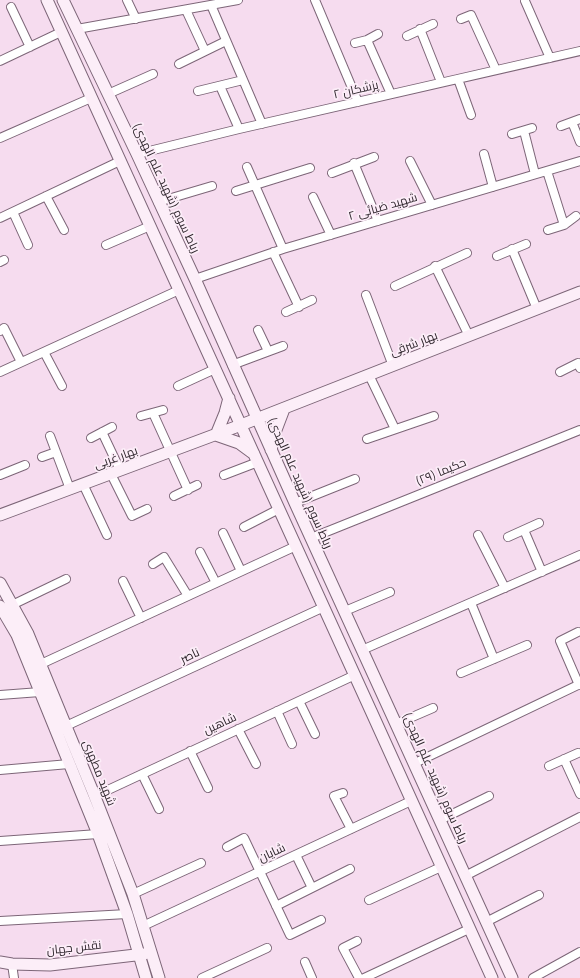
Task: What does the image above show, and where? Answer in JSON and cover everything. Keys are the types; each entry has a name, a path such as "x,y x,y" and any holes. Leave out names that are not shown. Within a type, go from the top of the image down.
{"main road":[{"path":"48,0 61,32 492,978"},
{"name":"رباط سوم (شهید علم الهدی)","path":"63,0 137,154 512,978"},
{"path":"128,177 134,178 151,212 156,209 158,202"},
{"path":"152,231 162,231 168,234 180,249"},
{"name":"بهار شرقی","path":"241,426 580,292"},
{"path":"229,398 216,435 239,443 256,458"},
{"path":"271,450 276,430 284,409"},
{"name":"بهار غربی","path":"0,515 241,426"},
{"name":"شهید مطهری","path":"0,583 28,634 95,796 132,894 159,978"},
{"name":"شهید مطهری","path":"0,606 5,623 17,635 98,834 127,914 146,978"},
{"path":"371,711 378,714 385,712 388,705"},
{"path":"388,749 392,744 398,741 405,743"},
{"name":"نقش جهان","path":"0,962 12,964 50,965 151,953"}],"street":[{"path":"127,0 136,19"},
{"path":"77,29 186,10 205,4 238,0"},
{"path":"316,0 358,102"},
{"path":"524,1 550,58"},
{"path":"205,4 226,41 262,124"},
{"path":"11,7 30,47"},
{"path":"186,10 205,51"},
{"path":"461,19 471,15 496,70"},
{"path":"407,36 433,24"},
{"path":"420,29 441,82"},
{"path":"0,61 61,32"},
{"path":"355,43 367,40 378,34"},
{"path":"367,40 391,94"},
{"path":"179,64 226,41"},
{"name":"پزشکان ۲","path":"137,154 441,82 580,51"},
{"path":"108,94 153,74"},
{"path":"458,79 470,115"},
{"path":"198,91 239,81"},
{"path":"220,86 239,129"},
{"path":"0,138 91,98"},
{"path":"561,126 576,121 580,142"},
{"path":"512,134 532,128"},
{"path":"524,131 535,174"},
{"path":"484,154 493,186"},
{"path":"332,173 354,163 374,157"},
{"path":"0,218 120,161"},
{"path":"410,161 432,205"},
{"name":"شهید ضیائی ۲","path":"194,279 282,249 580,161"},
{"path":"354,163 378,221"},
{"path":"247,167 282,249"},
{"path":"236,191 310,168"},
{"path":"547,170 564,225"},
{"path":"158,202 212,186"},
{"path":"46,196 64,230"},
{"path":"313,197 331,235"},
{"path":"13,212 28,245"},
{"path":"548,230 564,225 576,216"},
{"path":"106,245 152,231"},
{"path":"497,256 526,244"},
{"path":"512,249 537,309"},
{"path":"273,252 299,307"},
{"path":"395,286 435,266 467,253"},
{"path":"435,266 469,336"},
{"path":"0,372 179,290"},
{"path":"366,295 393,366"},
{"path":"286,312 312,300"},
{"path":"0,331 4,328 21,362"},
{"path":"258,330 268,351"},
{"path":"232,365 283,346"},
{"path":"44,352 62,386"},
{"path":"560,372 578,363 580,368"},
{"path":"178,386 215,368"},
{"path":"369,375 395,429"},
{"path":"141,416 163,410"},
{"path":"154,412 170,452 188,490"},
{"path":"367,439 434,416"},
{"path":"91,438 112,427"},
{"name":"حکیما (۲۹)","path":"311,538 580,430"},
{"path":"102,432 132,516 148,509"},
{"path":"50,436 70,489"},
{"path":"42,457 56,452"},
{"path":"224,475 256,458"},
{"path":"0,475 25,465"},
{"path":"295,503 355,479"},
{"path":"83,484 107,535"},
{"path":"174,496 197,484"},
{"path":"244,527 279,509"},
{"path":"508,537 539,523"},
{"path":"524,530 542,572"},
{"path":"223,533 242,571"},
{"path":"478,535 506,588"},
{"path":"41,664 296,546"},
{"path":"200,552 216,583"},
{"path":"362,650 580,555"},
{"path":"152,564 164,557 188,596"},
{"path":"12,605 66,579"},
{"path":"123,580 140,618"},
{"path":"345,611 390,592"},
{"path":"471,603 494,659"},
{"name":"ناصر","path":"66,726 324,608"},
{"path":"415,763 580,685 560,641 578,632"},
{"path":"461,674 527,645"},
{"name":"شاهین","path":"95,796 355,675"},
{"path":"0,695 40,692"},
{"path":"299,701 315,734"},
{"path":"396,724 433,708"},
{"path":"277,711 292,744"},
{"path":"238,729 256,764"},
{"path":"190,751 208,788"},
{"path":"549,766 578,753"},
{"path":"564,759 580,794"},
{"path":"0,770 69,764"},
{"path":"142,774 159,809"},
{"path":"343,793 334,796 351,829"},
{"path":"440,820 489,796"},
{"name":"شایان","path":"143,926 412,801"},
{"path":"465,876 580,817"},
{"path":"0,841 98,834"},
{"path":"227,847 244,838 290,935 321,920"},
{"path":"296,855 312,888"},
{"path":"132,894 201,863"},
{"path":"369,900 442,867"},
{"path":"276,906 350,869"},
{"path":"486,922 539,895"},
{"path":"0,922 127,914"},
{"path":"364,978 469,929"},
{"path":"357,941 343,948 359,978"},
{"path":"202,978 267,948"},
{"path":"533,978 580,952"},
{"path":"305,962 312,978"},
{"path":"12,964 14,978"}]}
